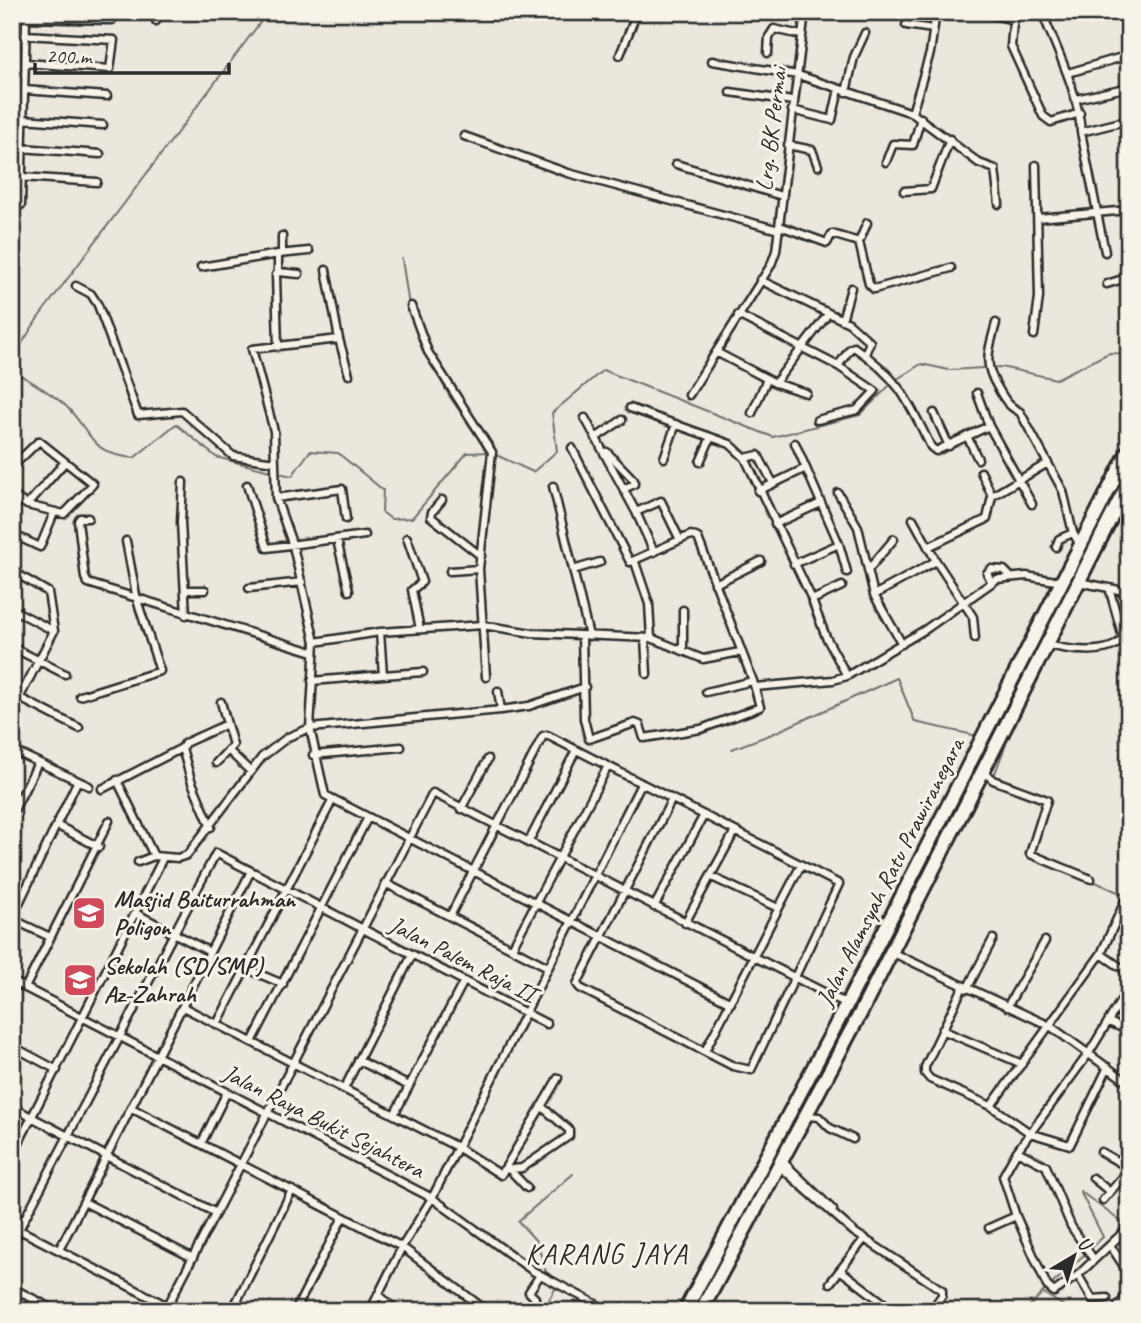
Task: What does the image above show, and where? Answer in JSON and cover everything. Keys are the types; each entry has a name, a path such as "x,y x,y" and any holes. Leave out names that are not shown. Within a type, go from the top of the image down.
{"highway":[{"name":"Jalan Alamsyah Ratu Prawiranegara","path":"685,1311 847,1004 1129,450"},
{"name":"Jalan Alamsyah Ratu Prawiranegara","path":"701,1311 891,951 1129,482"},
{"path":"772,1145 781,1159"}],"street":[{"path":"155,12 156,21"},
{"name":"Lrg. BK Permai","path":"760,280 776,251 780,228 805,12"},
{"path":"912,113 930,53 936,12"},
{"path":"980,12 1014,16 1012,52 1045,120 1056,121 1080,113"},
{"path":"1029,12 1044,17 1068,73 1080,113 1081,132 1100,214 1105,252"},
{"path":"620,55 634,13"},
{"path":"12,17 112,20"},
{"path":"21,205 25,18"},
{"path":"906,25 933,29"},
{"path":"768,54 769,37 774,29 801,35"},
{"path":"792,110 832,120 865,33"},
{"path":"25,35 114,40 110,69 25,63"},
{"path":"1068,73 1129,55"},
{"path":"712,61 798,75 912,113 979,163 995,169 999,204"},
{"path":"1076,99 1129,87"},
{"path":"24,90 107,96"},
{"path":"730,92 793,101"},
{"path":"886,162 893,144 912,145 920,118"},
{"path":"23,119 103,125"},
{"path":"1081,132 1129,120"},
{"path":"464,136 568,173 780,228 827,243 832,234 859,242"},
{"path":"904,191 931,189 950,139"},
{"path":"788,145 812,150 818,166"},
{"path":"22,148 100,155"},
{"path":"676,164 782,196"},
{"path":"1034,335 1039,297 1036,165"},
{"path":"21,177 97,182"},
{"path":"1038,218 1129,211"},
{"path":"867,223 859,242 872,288 951,268"},
{"path":"278,347 278,272 282,236"},
{"path":"201,267 309,251"},
{"path":"326,270 349,375"},
{"path":"278,272 299,274"},
{"path":"1107,284 1129,277"},
{"path":"689,395 760,280 842,320 870,342 865,354"},
{"path":"76,286 91,294 98,305 138,415 182,411 233,456 275,464"},
{"path":"842,320 851,288"},
{"path":"411,306 428,352 492,452 480,569 486,677"},
{"path":"775,383 828,314"},
{"path":"738,315 838,366 875,392 853,412 817,420"},
{"path":"996,323 987,362 989,373 1008,406 1020,412 1063,491 1073,533 1080,545"},
{"path":"339,339 252,349 272,422 275,498 293,546 315,642 310,728 313,755 323,792 332,801 407,840 572,920 731,1003"},
{"path":"838,366 852,347 865,354 900,385 931,447 936,451 989,426"},
{"path":"716,352 775,383 806,393"},
{"path":"752,413 767,379"},
{"path":"977,393 989,426 1032,504"},
{"path":"630,408 737,448 745,458 758,491 812,600 826,637 847,676"},
{"path":"934,412 949,446"},
{"path":"585,418 636,512 654,552"},
{"path":"597,437 622,419"},
{"path":"664,458 676,424"},
{"path":"967,436 978,459"},
{"path":"700,462 711,437"},
{"path":"12,467 39,441 93,484 67,513 54,513 27,505 12,495"},
{"path":"795,443 839,544 847,572"},
{"path":"601,445 634,480 634,484 624,489"},
{"path":"553,486 585,636 584,719 587,737 591,740 635,723 639,725 644,738 701,729 758,710 761,704 698,538 691,535 635,562 628,561 572,448"},
{"path":"745,458 758,455 773,483"},
{"path":"27,505 65,462"},
{"path":"992,496 1048,463"},
{"path":"758,491 806,468"},
{"path":"928,547 987,519 992,496 981,471"},
{"path":"183,482 181,522 186,615"},
{"path":"247,485 266,547 293,546 365,535"},
{"path":"275,498 340,489 343,492 346,519"},
{"path":"838,494 858,527 874,595 902,644"},
{"path":"442,500 431,517 481,556"},
{"path":"636,512 661,501 680,540"},
{"path":"775,524 821,503"},
{"path":"12,534 40,547 54,513"},
{"path":"88,518 80,518 78,521 86,581 137,600 313,652"},
{"path":"913,519 936,561 973,617 975,638"},
{"path":"1056,547 1059,539 1073,533"},
{"path":"407,537 422,582 412,590 420,629"},
{"path":"868,570 894,539"},
{"path":"337,540 349,591"},
{"path":"80,696 160,671 137,600 126,541"},
{"path":"794,564 839,544"},
{"path":"715,584 761,561"},
{"path":"874,595 936,561"},
{"path":"573,570 600,562"},
{"path":"635,562 649,604 647,674"},
{"path":"450,572 480,569"},
{"path":"991,581 987,573 991,569 1004,570 1011,577"},
{"path":"12,571 48,592 54,631 16,696 12,712"},
{"path":"706,692 754,684 832,680 847,676 902,644 991,581 1011,577 1062,582"},
{"path":"249,588 302,582"},
{"path":"1077,582 1129,592"},
{"path":"812,600 842,586"},
{"path":"185,590 205,590"},
{"path":"1046,644 1062,649 1106,648 1119,643 1122,638 1110,590"},
{"path":"12,609 54,631"},
{"path":"683,651 684,610"},
{"path":"315,642 380,632 482,625 585,636 648,638 703,659 740,652"},
{"path":"380,632 383,675"},
{"path":"12,648 65,674"},
{"path":"312,681 423,672"},
{"path":"138,862 154,856 163,858 187,855 211,827 250,771 274,747 310,728 529,706 585,687"},
{"path":"498,691 501,710"},
{"path":"16,696 79,729"},
{"path":"216,763 230,752 233,742 221,702"},
{"path":"102,789 182,748 185,743 227,724"},
{"path":"450,916 544,735 608,766 704,815 840,886 751,1070 733,1066 577,984 672,799"},
{"path":"313,755 401,747"},
{"path":"182,748 191,780 211,827"},
{"path":"12,750 89,786"},
{"path":"528,843 576,750"},
{"path":"230,752 250,771"},
{"path":"461,809 488,759"},
{"path":"12,814 38,763"},
{"path":"512,948 561,860 608,766"},
{"path":"982,770 993,780 1047,800 1030,854 1091,879"},
{"path":"117,780 154,856"},
{"path":"50,937 12,918 58,826 76,782"},
{"path":"370,1311 402,1247 432,1198 641,783"},
{"path":"167,1308 433,793 752,958 847,1004"},
{"path":"217,1024 332,801"},
{"path":"654,907 704,815"},
{"path":"252,1042 367,818"},
{"path":"25,988 99,847 109,821"},
{"path":"58,826 99,847"},
{"path":"685,923 735,831"},
{"name":"Jalan Palem Raja II","path":"175,934 216,853 547,1024"},
{"path":"12,1156 137,914 163,858"},
{"path":"705,1051 801,865"},
{"path":"59,1250 251,872"},
{"path":"712,877 778,908"},
{"path":"385,883 548,967"},
{"path":"991,1106 1101,954 1125,901"},
{"path":"137,914 210,952"},
{"path":"12,1243 16,1228 69,1137 175,934"},
{"path":"993,939 942,1030 925,1073 930,1079 991,1106 1030,1133 1073,1143 1108,1067"},
{"path":"1007,1007 1045,941"},
{"path":"891,951 1050,1026 1129,1083"},
{"path":"1101,954 1129,972"},
{"path":"344,1089 412,955"},
{"path":"245,968 283,984"},
{"name":"Jalan Raya Bukit Sejahtera","path":"12,981 432,1198 541,1276 608,1311"},
{"path":"394,1115 464,981"},
{"path":"1129,988 1089,1053 1017,1151 1003,1176 1016,1216 1049,1288 1055,1292 1078,1275 1090,1255 1110,1245 1129,1227"},
{"path":"183,1007 457,1147 501,1175 522,1168 569,1136 569,1130 541,1106"},
{"path":"1109,1021 1129,1031"},
{"path":"942,1030 1022,1064"},
{"path":"12,1046 57,1070"},
{"path":"358,1060 409,1086"},
{"path":"507,1171 558,1078"},
{"path":"201,1144 227,1092"},
{"path":"12,1107 216,1213"},
{"path":"131,1108 402,1247 487,1311"},
{"path":"804,1116 818,1116 830,1128 853,1139"},
{"path":"1017,1151 1046,1166 1066,1217 1090,1255"},
{"path":"1101,1152 1129,1169 1102,1200"},
{"path":"781,1159 854,1232 942,1290 942,1295 930,1311"},
{"path":"507,1171 527,1188"},
{"path":"1094,1178 1110,1192"},
{"path":"234,1310 292,1191"},
{"path":"84,1202 193,1258"},
{"path":"989,1228 1016,1216"},
{"path":"295,1311 343,1217"},
{"path":"16,1228 177,1311"},
{"path":"830,1283 864,1238"},
{"path":"1110,1245 1129,1274"},
{"path":"840,1270 894,1311"},
{"path":"1078,1275 1094,1300 1107,1298"},
{"path":"528,1311 535,1298 529,1292 541,1276"},
{"path":"12,1288 57,1311"},
{"path":"1120,1311 1118,1306 1129,1293"},
{"path":"378,1294 397,1311"}],"waterway":[{"path":"12,359 38,318 268,12"},
{"path":"402,259 409,306"},
{"path":"411,315 425,352"},
{"path":"494,454 533,472 557,451 552,413 603,370 773,437 860,415 894,381 921,364 949,370 1001,367 1056,379 1109,353 1129,354"},
{"path":"428,357 450,397 486,450"},
{"path":"12,370 67,407 94,441 109,452 134,458 176,424 216,457 274,472"},
{"path":"279,473 292,476 310,451 338,453 383,490 382,512 391,519 412,518 467,453 489,452"},
{"path":"732,749 897,678 915,722 978,736"},
{"path":"1003,744 1006,744 994,776 1043,795"},
{"path":"1044,819 1052,799 1048,797"},
{"path":"1091,880 1129,897"},
{"path":"559,1280 546,1272 537,1242 518,1221 573,1174"},
{"path":"1090,1249 1103,1237 1080,1191 1124,1224"},
{"path":"1051,1285 1086,1253"},
{"path":"543,1311 557,1285"},
{"path":"1025,1311 1047,1288"},
{"path":"1043,1293 1072,1311"}],"place":[{"name":"Masjid Baiturrahman Poligon","path":"89,913"},
{"name":"Sekolah (SD/SMP) Az-Zahrah","path":"80,980"}],"district":[{"name":"KARANG JAYA","path":"607,1253"}]}
